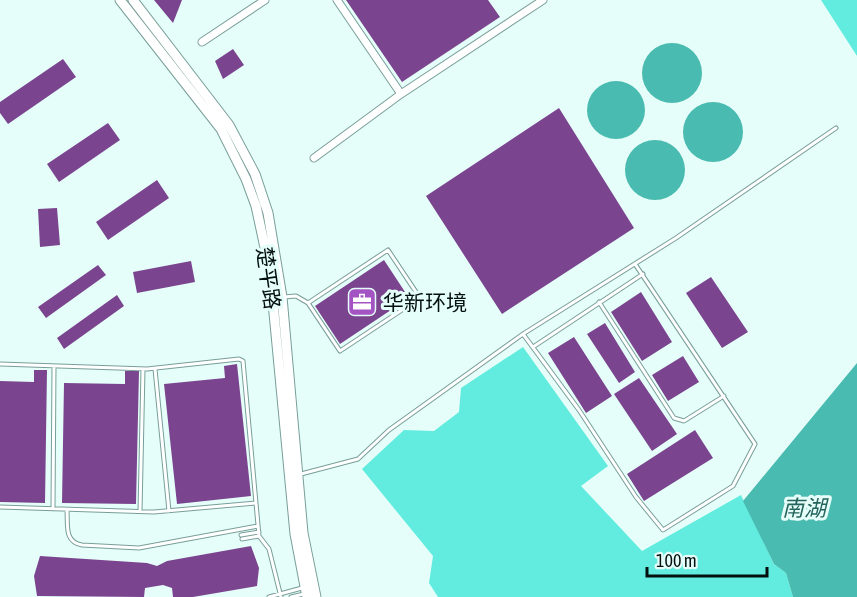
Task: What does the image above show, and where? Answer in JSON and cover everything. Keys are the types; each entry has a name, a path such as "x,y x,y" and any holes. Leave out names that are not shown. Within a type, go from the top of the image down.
{"main road":[{"name":"楚平路","path":"120,0 221,129 252,195 270,271 294,476"},
{"name":"楚平路","path":"133,0 229,125 255,174 272,232 282,297 297,552 310,592"}],"street":[{"path":"202,42 265,0"},
{"path":"337,0 401,94"},
{"path":"314,158 401,94 543,0"}],"lane":[{"path":"294,476 358,459 389,430 523,334 635,264 836,128"},
{"path":"282,297 296,296 308,303 340,351 420,298 388,250 308,303"},
{"path":"523,334 579,410 636,496 663,530 733,486 755,444 635,264"},
{"path":"533,347 642,274"},
{"path":"599,302 674,418 684,421 724,396"},
{"path":"0,364 155,369 239,359 243,362 259,534 269,549 280,596"},
{"path":"53,509 54,366"},
{"path":"140,512 143,369"},
{"path":"155,369 169,511"},
{"path":"0,507 140,512 256,503"},
{"path":"67,510 69,537 74,543 82,546 139,548 258,525"},
{"path":"241,537 259,534"},
{"path":"269,597 310,592"},
{"path":"291,597 310,592"}],"shaded area":[{"path":"821,0 857,0 857,56"},
{"path":"523,347 608,466 581,486 642,551 741,495 774,564 786,573 793,597 438,597 429,583 433,556 362,469 404,430 434,431 459,412 461,388"}],"water":[{"path":"666,43 678,43 689,48 697,56 702,73 700,85 689,98 678,103 666,103 655,98 647,90 642,79 642,67 647,56 655,48"},
{"path":"610,81 622,81 637,89 645,104 645,116 637,131 622,139 610,139 595,131 587,116 587,104 595,89"},
{"path":"713,102 730,107 738,115 743,132 738,149 730,157 713,162 696,157 688,149 683,132 688,115 696,107"},
{"path":"655,140 672,145 680,153 685,170 680,187 672,195 655,200 638,195 630,187 625,170 630,153 638,145"},
{"name":"南湖","path":"857,363 857,597 793,597 786,573 774,564 743,501"}],"building":[{"path":"154,0 182,0 173,23"},
{"path":"346,0 488,0 500,17 402,82"},
{"path":"233,49 244,65 223,79 215,61"},
{"path":"63,59 76,77 8,124 0,113 0,102"},
{"path":"559,108 634,228 502,314 426,196"},
{"path":"108,123 120,140 59,182 47,164"},
{"path":"157,180 169,198 108,240 96,222"},
{"path":"57,208 60,245 40,247 38,209"},
{"name":"华新环境","path":"384,260 409,298 340,344 315,306"},
{"path":"191,261 195,282 137,293 133,272"},
{"path":"98,265 106,275 46,318 38,307"},
{"path":"711,277 748,332 722,348 686,293"},
{"path":"641,292 672,342 642,361 611,312"},
{"path":"117,295 124,306 64,349 57,338"},
{"path":"605,323 635,372 619,383 587,334"},
{"path":"574,337 612,396 586,413 548,353"},
{"path":"683,356 699,382 668,401 652,375"},
{"path":"237,364 251,496 177,504 164,384 225,378 224,366"},
{"path":"34,370 47,370 45,503 0,502 0,381 34,382"},
{"path":"125,371 139,371 136,504 62,503 64,383 125,384"},
{"path":"639,378 677,434 652,451 614,394"},
{"path":"695,430 713,458 644,501 627,474"},
{"path":"251,546 259,568 257,586 193,597 173,597 172,588 163,585 145,588 144,597 37,596 34,576 40,556 147,563 157,566 167,561"}],"place":[{"name":"华新环境","path":"362,302"}]}
